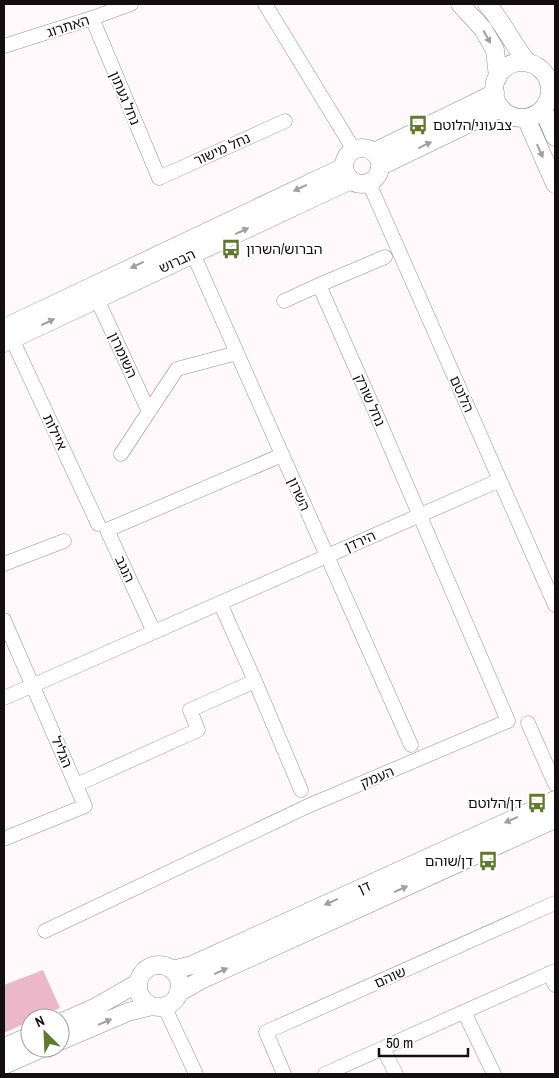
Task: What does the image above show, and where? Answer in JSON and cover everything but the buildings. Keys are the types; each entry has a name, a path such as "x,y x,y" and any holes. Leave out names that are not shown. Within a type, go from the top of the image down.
{"street":[{"name":"האתרוג","path":"4,46 131,4"},
{"path":"265,4 354,150"},
{"path":"460,4 483,29 495,50 498,93 508,114 526,118 538,113 548,102 546,73 514,47 499,17 487,4"},
{"name":"נחל געתון","path":"92,18 159,178"},
{"path":"378,159 498,93 503,70 510,65 519,63 546,73"},
{"path":"543,109 555,137"},
{"path":"526,118 555,184"},
{"name":"נחל מישור","path":"159,178 285,121"},
{"path":"368,148 378,159 377,177 369,183 360,185 347,174 347,156 354,150 368,148"},
{"name":"הברוש","path":"6,337 347,174"},
{"name":"הלוטם","path":"369,183 555,605"},
{"name":"הברוש","path":"6,337 97,299 190,248"},
{"name":"השרון","path":"190,248 411,746"},
{"path":"284,301 385,256"},
{"name":"נחל שורק","path":"319,285 420,515"},
{"name":"השומרון","path":"97,299 149,412"},
{"name":"איילות","path":"6,337 98,524"},
{"path":"121,454 177,369 237,353"},
{"name":"הנגב","path":"154,632 107,530 282,455"},
{"name":"הירדן","path":"154,632 500,480"},
{"name":"העמק","path":"45,931 308,806 508,721 420,515"},
{"path":"4,564 64,541"},
{"path":"220,603 301,790"},
{"name":"הגליל","path":"4,620 85,806 6,838"},
{"path":"4,698 154,632"},
{"path":"76,785 198,730 190,710 255,681"},
{"path":"528,723 555,784"},
{"name":"דן","path":"172,970 192,965 555,800"},
{"name":"דן","path":"178,993 204,979 555,820"},
{"name":"שוהם","path":"284,1074 266,1032 555,903"},
{"path":"70,1037 128,1012 158,1006 170,1003 178,993 178,979 172,970 165,966 151,967 145,970 138,982 139,994 146,1002 158,1006 196,1074"},
{"path":"325,1074 464,1012 554,976"},
{"path":"70,1019 94,1008 138,982"},
{"path":"464,1012 494,1074"},
{"path":"4,1047 20,1040"},
{"path":"383,1048 396,1074"},
{"path":"4,1065 20,1058"}],"shaded area":[{"path":"43,970 60,1008 20,1008 20,1026 4,1033 4,985"}],"place":[{"name":"צבעוני/הלוטם","path":"418,125"},
{"name":"הברוש/השרון","path":"231,249"},
{"name":"דן/הלוטם","path":"537,803"},
{"name":"דן/שוהם","path":"488,861"}]}
